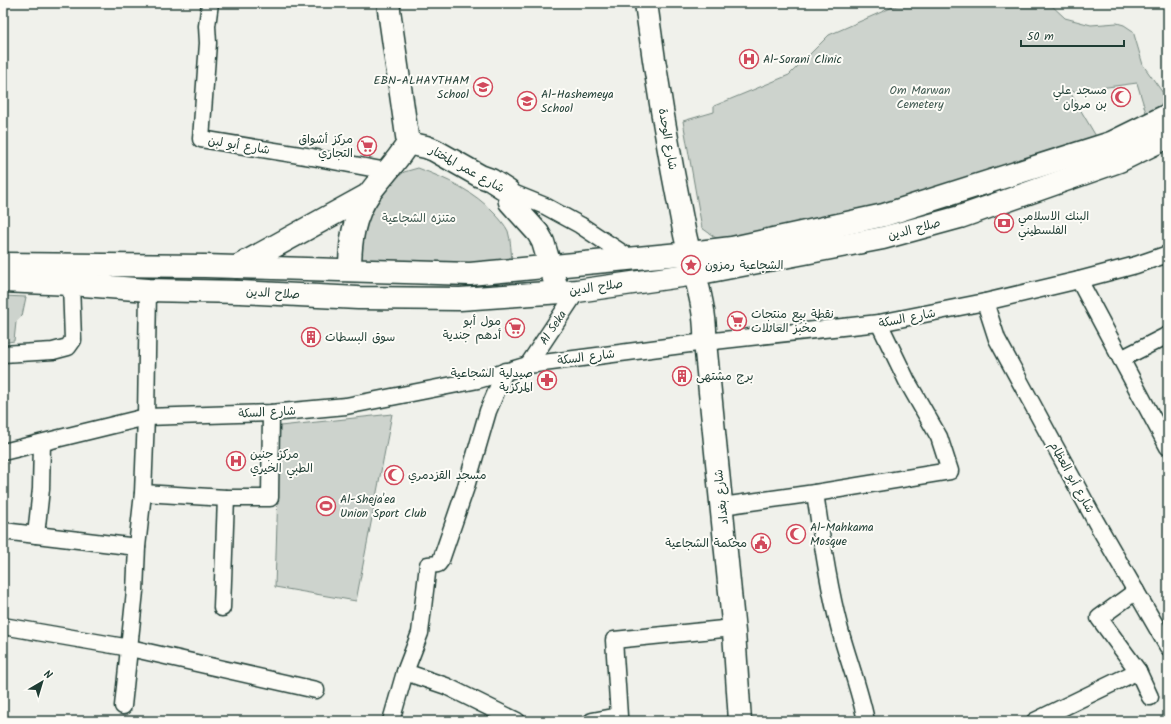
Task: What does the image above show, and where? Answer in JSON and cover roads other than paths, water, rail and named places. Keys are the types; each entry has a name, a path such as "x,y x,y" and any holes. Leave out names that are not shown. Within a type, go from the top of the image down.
{"main road":[{"path":"350,270 350,252 357,216 368,195 402,154 408,143 388,3"},
{"name":"شارع الوحدة","path":"646,3 656,72 684,231 692,263"},
{"name":"صلاح الدين","path":"3,264 237,267 470,274 631,259 692,263 732,248 884,215 1111,143 1168,115"},
{"name":"صلاح الدين","path":"3,281 71,284 148,290 240,292 358,298 460,299 568,291 692,263 883,238 960,216 1119,161 1168,137"},
{"name":"شارع عمر المختار","path":"408,143 434,150 480,176 491,180 508,192 510,202 538,233 543,242 551,266 568,291"},
{"path":"237,267 368,195"},
{"name":"شارع بغداد","path":"692,263 706,330 705,342 722,506 740,721"}],"street":[{"name":"شارع أبو لبن","path":"210,3 207,26 208,43 202,139 312,157 387,172"},
{"path":"508,192 545,206 580,225 631,259"},
{"name":"شارع السكة","path":"3,452 146,417 271,414 353,404 478,380 528,365 705,342 879,323 985,302 1079,280 1136,265 1168,254"},
{"path":"1079,280 1168,447"},
{"path":"3,354 53,351 68,347 73,340 71,284"},
{"path":"123,706 130,648 142,493 146,417 148,290"},
{"name":"Al Seka","path":"528,365 568,291"},
{"name":"شارع أبو العظام","path":"985,302 997,340 1096,522 1168,647"},
{"path":"722,506 815,494 950,471 939,437 907,381 879,323"},
{"path":"1121,359 1168,335"},
{"path":"391,721 405,672 420,633 428,565 438,564 441,560 465,490 488,411 505,371"},
{"path":"142,493 226,498 270,498 271,414"},
{"path":"36,535 41,489 42,443"},
{"path":"815,494 825,559 840,629 863,705 866,721"},
{"path":"222,608 226,498"},
{"path":"3,531 137,547"},
{"path":"1136,592 1099,618 1138,671 1150,698"},
{"path":"3,626 130,648 316,690"},
{"path":"592,721 619,716 614,640 733,628"},
{"path":"1040,720 1138,671"},
{"path":"405,672 446,686 517,721"}],"place":[{"name":"Al-Sorani Clinic","path":"749,59"},
{"name":"EBN-ALHAYTHAM School","path":"483,87"},
{"name":"مسجد علي بن مروان","path":"1121,97"},
{"name":"Al-Hashemeya School","path":"527,101"},
{"name":"مركز أشواق التجاري","path":"367,146"},
{"name":"البنك الاسلامي الفلسطيني","path":"1004,223"},
{"name":"الشجاعية رمزون","path":"691,265"},
{"name":"نقطة بيع منتجات مخبز العائلات","path":"737,321"},
{"name":"مول أبو أدهم جندية","path":"515,328"},
{"name":"سوق البسطات","path":"311,337"},
{"name":"برج مشتهى","path":"682,376"},
{"name":"صيدلية الشجاعية المركزية","path":"547,380"},
{"name":"مركز جنين الطبي الخيري","path":"236,461"},
{"name":"مسجد القزدمري","path":"394,475"},
{"name":"Al-Sheja'ea Union Sport Club","path":"326,506"},
{"name":"Al-Mahkama Mosque","path":"796,534"},
{"name":"محكمة الشجاعية","path":"761,543"}],"park label":[{"name":"Om Marwan Cemetery","path":"920,97"},
{"name":"متنزه الشجاعية","path":"419,218"}]}
